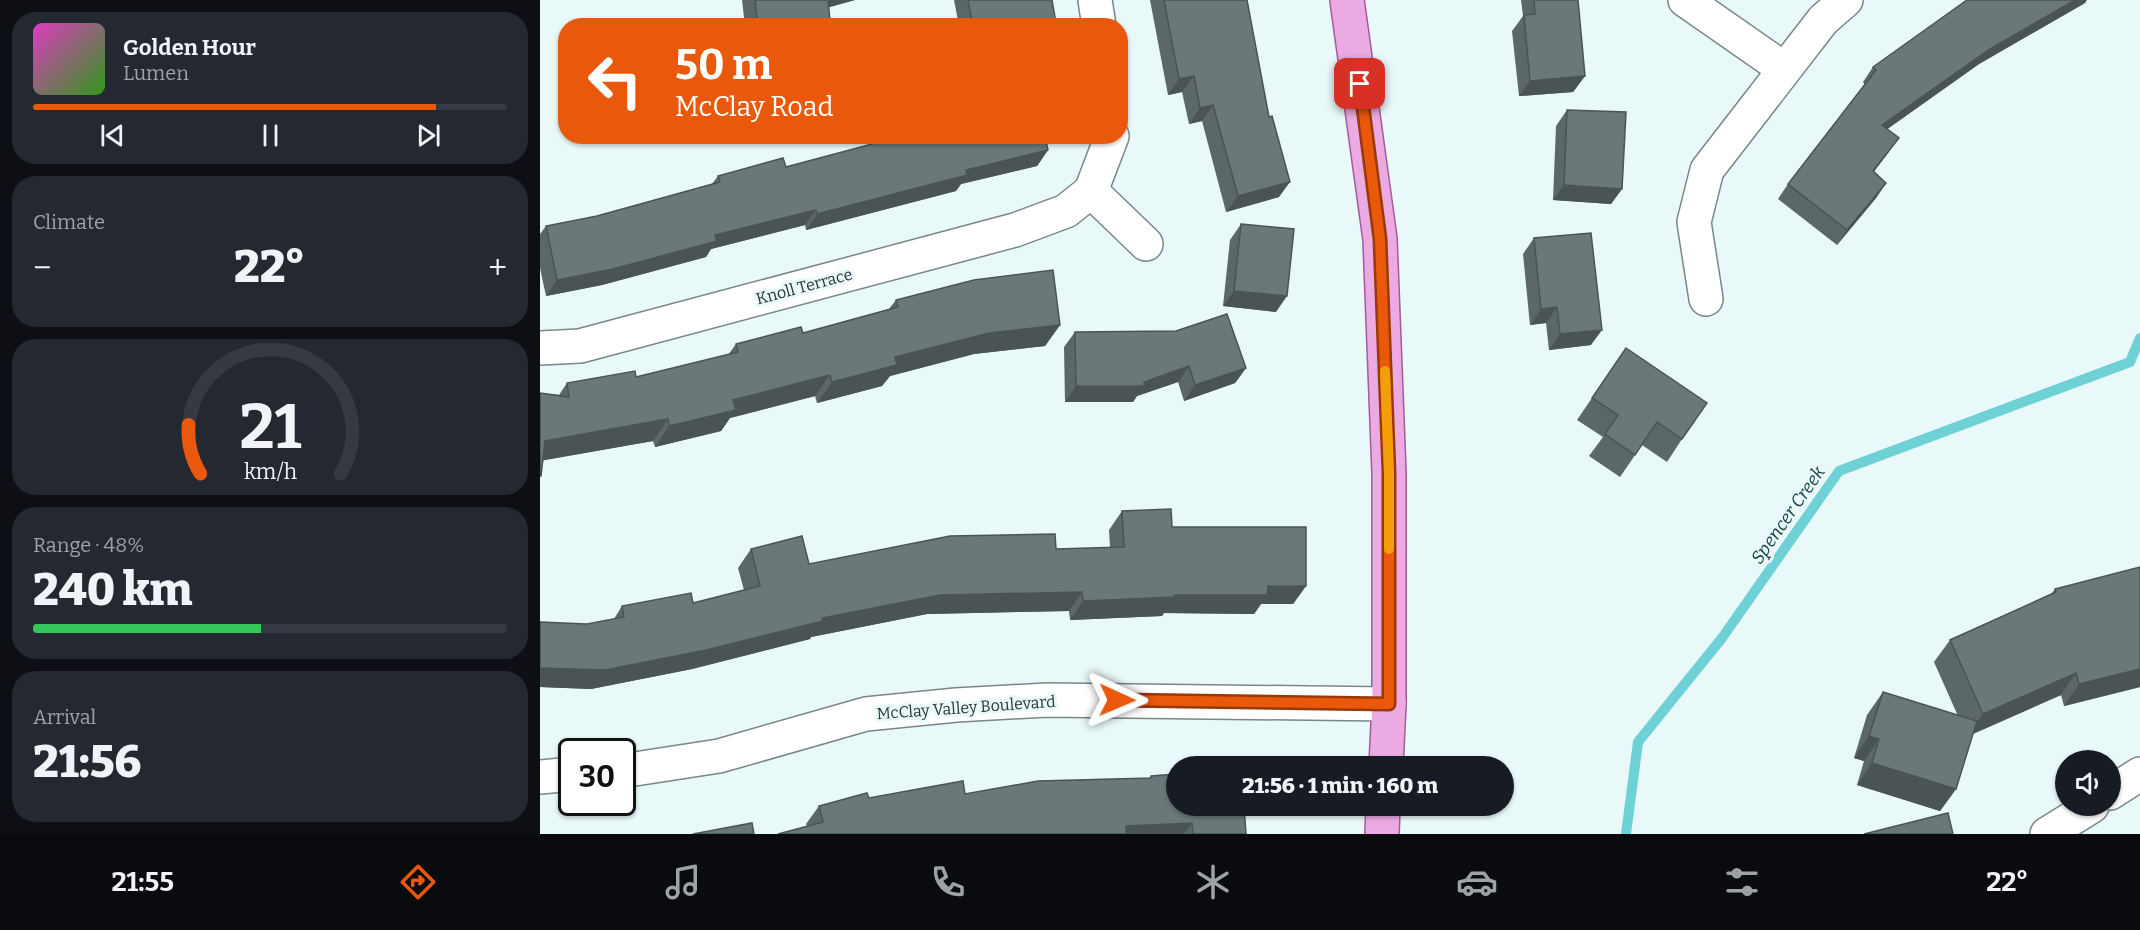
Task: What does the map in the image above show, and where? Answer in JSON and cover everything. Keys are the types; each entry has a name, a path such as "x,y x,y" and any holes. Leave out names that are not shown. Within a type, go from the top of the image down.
{"main road":[{"path":"1347,0 1380,239 1389,473 1389,704 1386,756"},
{"path":"1382,834 1383,816"}],"street":[{"path":"1095,0 1098,18"},
{"path":"1685,0 1784,69"},
{"path":"1706,299 1694,222 1707,170 1823,20 1846,0"},
{"path":"1109,144 1091,191 1146,244"},
{"name":"Knoll Terrace","path":"540,348 580,346 1015,230 1066,211 1091,191"},
{"name":"McClay Valley Boulevard","path":"636,769 720,756 866,714 956,705 1047,700 1389,704"},
{"path":"2121,786 2140,774"},
{"path":"540,777 558,775"},
{"path":"2047,834 2076,816"}],"building":[{"path":"755,0 828,0 830,18 757,18"},
{"path":"968,0 1052,0 1055,18 971,18"},
{"path":"1164,0 1247,0 1269,117 1272,116 1290,182 1238,196 1213,105 1200,108 1194,76 1179,79"},
{"path":"1534,0 1578,0 1585,76 1530,81 1524,15 1535,14"},
{"path":"1967,0 2075,0 1990,49 1882,125 1899,138 1873,171 1886,183 1847,230 1788,184 1876,70 1873,67"},
{"path":"1567,110 1626,112 1622,189 1564,185"},
{"path":"872,144 1047,144 1048,150 966,170 967,175 817,214 816,210 715,235 717,241 613,269 557,280 546,226 597,216 720,182 718,176 783,158 786,167"},
{"path":"1241,224 1294,229 1287,296 1234,291"},
{"path":"1591,233 1602,330 1560,334 1557,307 1541,309 1534,238"},
{"path":"1053,270 1060,325 989,333 895,357 897,365 832,382 830,375 733,400 736,410 669,426 668,419 545,441 540,476 540,393 569,397 567,383 635,371 636,377 738,352 736,344 801,327 803,333 898,307 896,300 974,280"},
{"path":"1227,314 1246,368 1195,385 1189,366 1144,382 1144,386 1076,386 1075,332 1176,331"},
{"path":"1626,348 1707,403 1682,439 1657,422 1635,455 1605,434 1618,415 1592,398"},
{"path":"1171,509 1172,527 1306,527 1306,586 1268,586 1267,595 1175,595 1175,597 1083,601 1082,592 940,595 822,618 823,621 706,650 605,670 540,668 540,622 587,624 624,617 622,606 691,593 693,603 760,586 751,549 802,536 809,564 950,536 1055,534 1056,549 1124,547 1122,511"},
{"path":"2140,567 2140,669 2079,684 2076,673 1983,714 1950,640 2056,592 2055,589"},
{"path":"1883,692 1977,721 1956,789 1872,763 1879,739 1869,736"},
{"path":"1166,775 1166,816 1245,816 1246,834 1193,834 1192,823 1126,826 1126,834 778,834 823,822 819,806 867,793 869,798 963,781 965,794 1038,781 1151,778 1151,776"},
{"path":"1948,813 1953,834 1864,834"},
{"path":"752,823 754,834 693,834"}],"waterway":[{"name":"Spencer Creek","path":"1626,834 1638,742 1722,638 1839,471 2130,362 2140,338"}],"slow traffic":[{"path":"1385,371 1389,549"}],"route":[{"path":"1117,700 1389,704 1389,473 1380,239 1360,84"}]}
